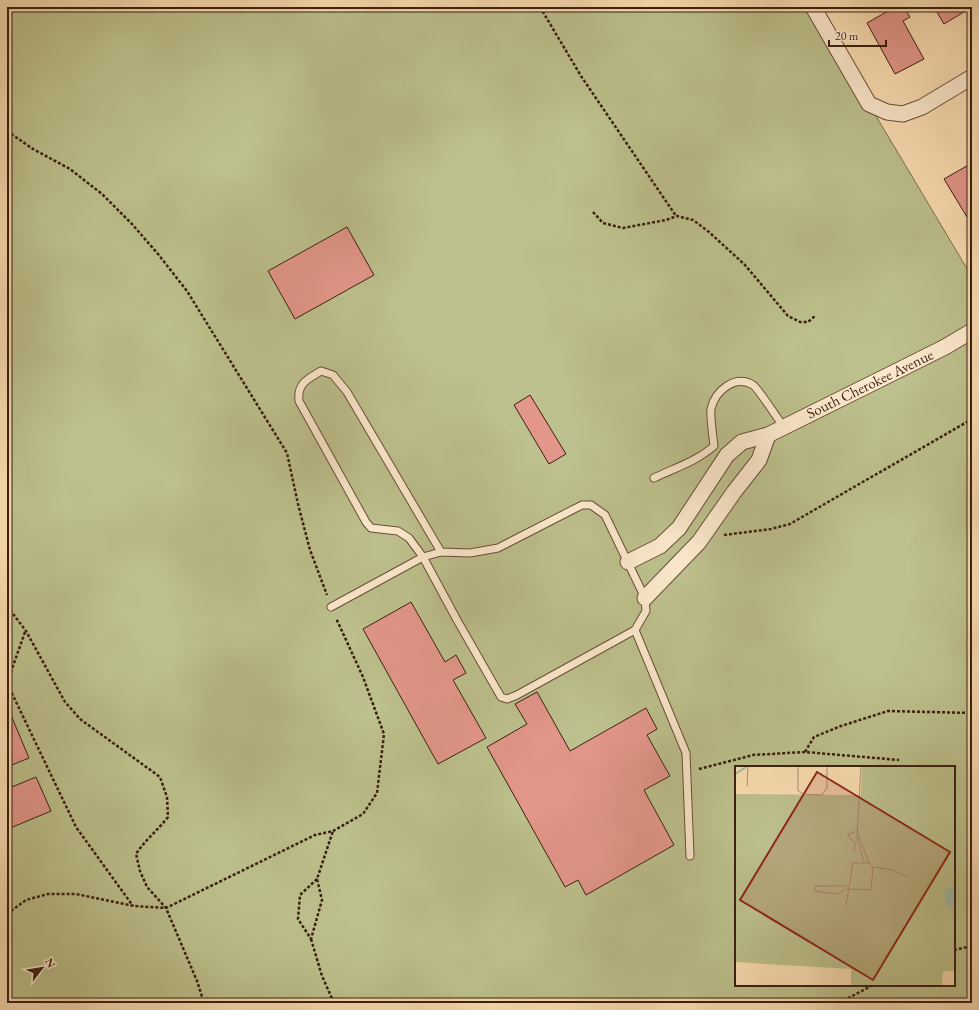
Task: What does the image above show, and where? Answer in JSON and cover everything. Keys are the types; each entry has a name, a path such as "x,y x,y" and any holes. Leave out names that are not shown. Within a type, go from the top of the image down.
{"street":[{"path":"813,7 869,104 887,112 903,114 922,107 972,77"},
{"name":"South Cherokee Avenue","path":"628,562 660,546 679,528 727,455 742,442 768,436 931,354 972,331"},
{"path":"645,598 699,542 758,460 768,436"}],"lane":[{"path":"331,607 423,557 441,552 470,553 498,548 582,505 592,504 604,515 628,562 645,598 646,611 635,630 517,695 507,699 501,697 423,557 409,538 398,531 371,528 362,516 299,401 298,393 303,383 321,371 333,375 347,392 441,552"},
{"path":"654,478 693,460 706,453 714,446 711,409 719,393 733,382 742,381 754,385 784,427"},
{"path":"635,630 686,753 690,856"}],"path":[{"path":"540,7 581,76 676,216"},
{"path":"7,131 33,149 70,169 102,194 158,254 187,292 287,453 310,550 331,607 363,677 384,734 377,793 363,814 333,831 315,835 166,908 134,906 76,894 48,894 26,900 7,914"},
{"path":"593,212 603,223 623,228 666,220 676,216 692,220 714,236 745,265 788,316 800,322 808,322 816,315"},
{"path":"719,536 771,530 790,524 972,419"},
{"path":"7,606 26,631 65,702 80,719 160,778 167,797 168,817 157,831 145,841 136,854 140,871 147,887 166,908 204,1003"},
{"path":"26,631 7,683 76,827 134,906"},
{"path":"805,752 814,737 840,726 888,711 972,713"},
{"path":"687,773 754,755 805,752 899,760"},
{"path":"333,831 317,879 300,896 298,919 311,939 322,976 334,1003"},
{"path":"311,939 322,900 317,879"},
{"path":"955,950 972,946"},
{"path":"839,1003 871,986"}],"green space":[{"path":"7,7 811,7 972,277 972,1003 7,1003"}],"building":[{"path":"895,7 904,7 910,17 903,21 924,59 895,74 867,23"},
{"path":"934,7 972,7 944,24"},
{"path":"972,163 972,221 970,222 944,179"},
{"path":"347,227 374,275 295,319 268,271"},
{"path":"530,395 566,454 549,464 514,405"},
{"path":"411,602 445,662 456,655 466,673 453,680 486,738 438,764 363,629"},
{"path":"537,692 570,751 646,708 657,729 647,735 670,776 644,790 674,845 586,895 578,880 565,887 487,747 527,724 515,704"},
{"path":"8,708 29,758 7,767 7,709"},
{"path":"36,777 51,811 8,829 7,789"}]}
